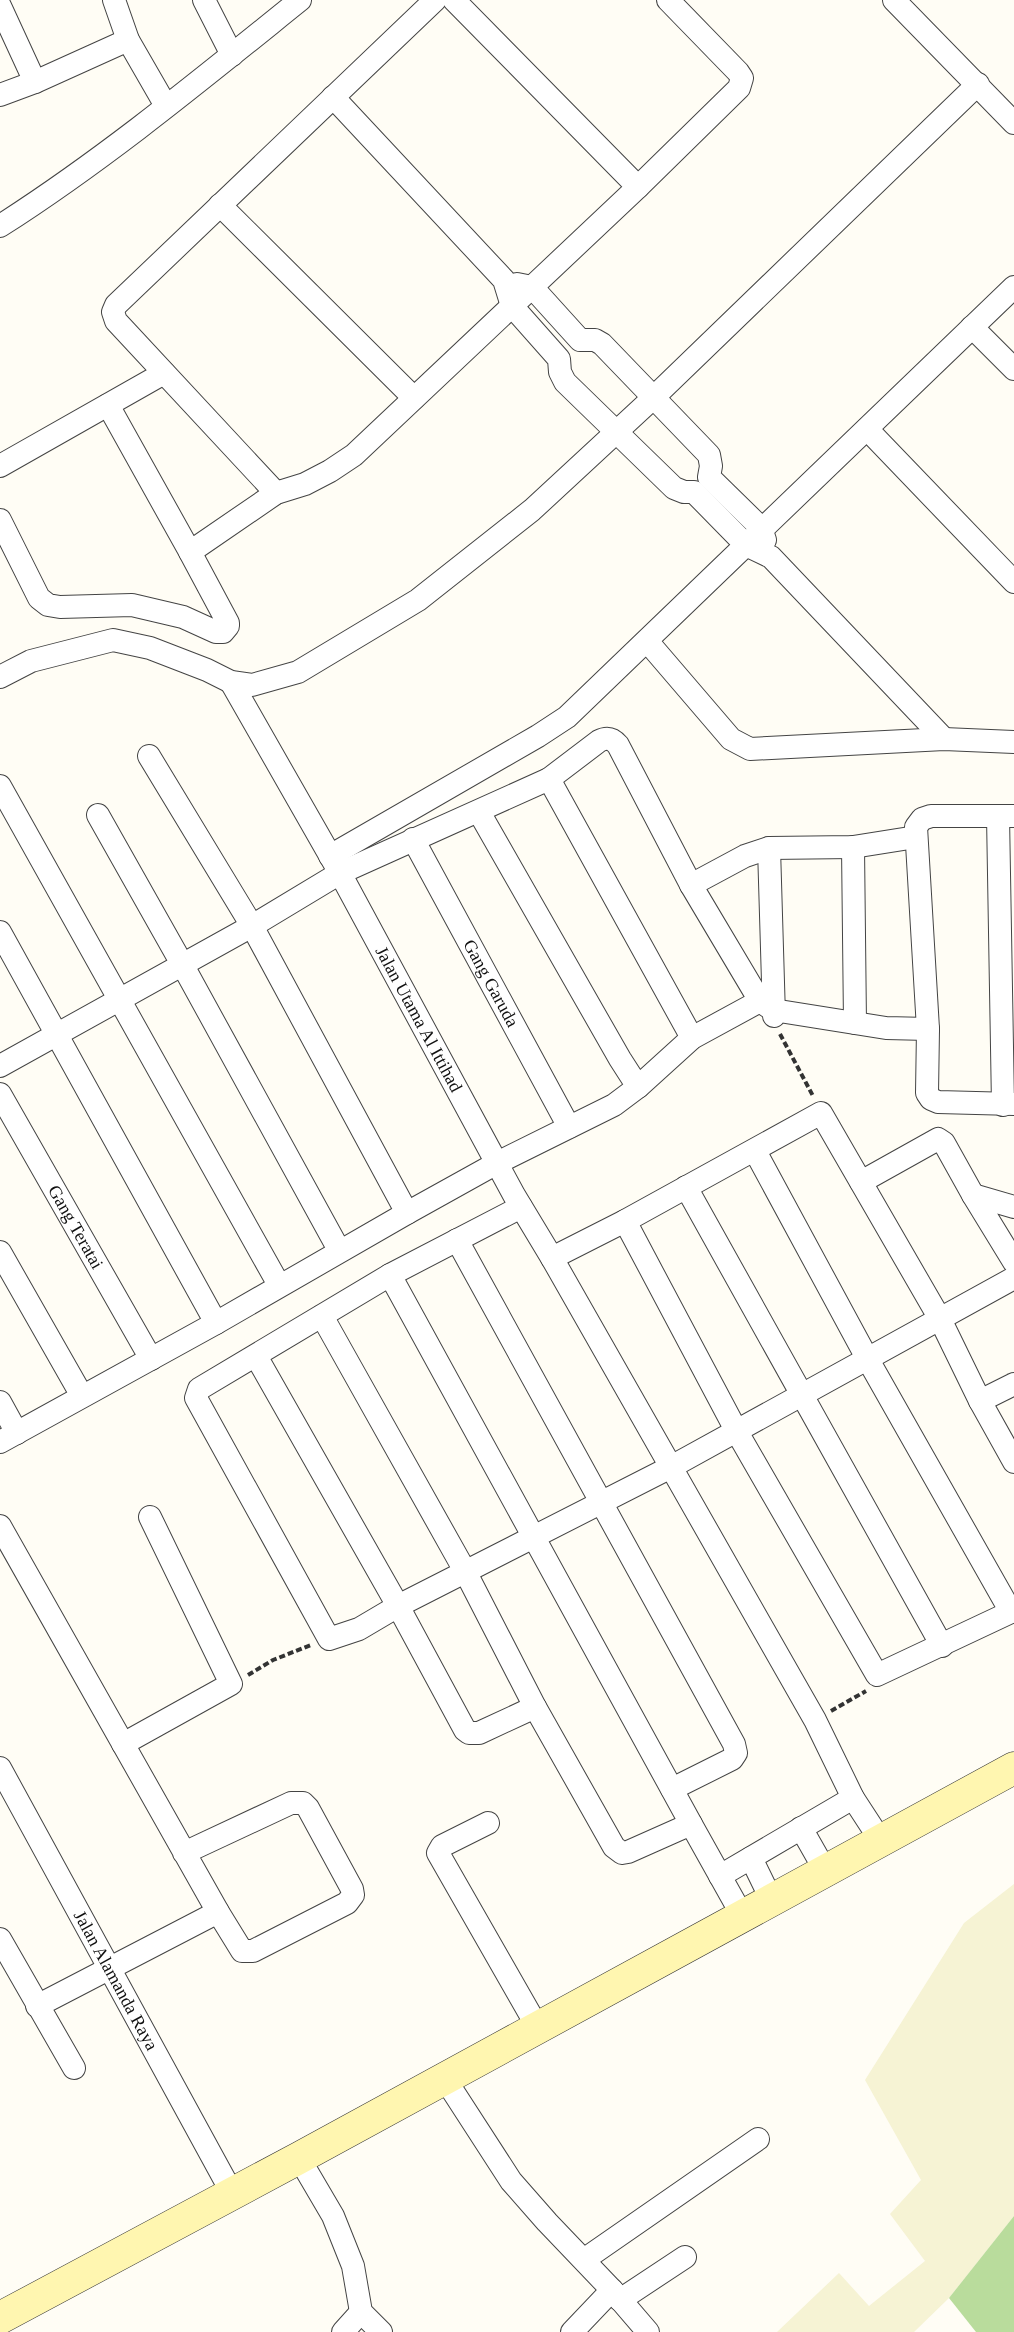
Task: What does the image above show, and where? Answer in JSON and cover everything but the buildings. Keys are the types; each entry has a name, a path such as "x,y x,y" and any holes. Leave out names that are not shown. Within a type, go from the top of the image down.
{"main road":[{"path":"0,2318 744,1917 1014,1768"}],"street":[{"path":"114,0 128,40 166,106"},
{"path":"204,0 232,55"},
{"path":"0,226 45,198 300,0"},
{"path":"276,494 116,321 113,312 116,305 435,0"},
{"path":"454,0 638,187"},
{"path":"190,552 276,494 305,484 330,471 354,454 638,187 730,96 741,82 738,72 668,0"},
{"path":"894,0 1014,123"},
{"path":"0,6 35,82"},
{"path":"0,95 35,82 128,40"},
{"path":"0,677 31,661 113,640 150,648 231,682 252,685 298,672 418,600 532,510 617,432 978,84"},
{"path":"333,97 504,280 512,306 559,359 560,372 565,382 674,488 684,492 701,484 711,466 709,455 602,344 595,340 580,340 559,359"},
{"path":"220,205 414,398"},
{"path":"504,280 532,287 580,340"},
{"path":"0,1066 252,926 335,865 567,717 1014,287"},
{"path":"972,327 1014,369"},
{"path":"0,466 164,373"},
{"path":"0,520 39,598 48,605 60,608 132,605 183,617 216,633 223,632 228,623 108,405"},
{"path":"867,429 1014,582"},
{"path":"701,484 944,739"},
{"path":"647,642 731,739 750,749 944,739 1014,742"},
{"name":"Jalan Utama Al Ittihad","path":"231,682 335,865 517,1201 552,1258 814,1720 853,1798 881,1841"},
{"path":"335,865 413,839 479,812 549,778 599,741 614,740 691,885 771,1014"},
{"path":"149,756 252,926 407,1213"},
{"path":"549,778 693,1038"},
{"path":"0,786 279,1285"},
{"path":"479,812 638,1087"},
{"path":"98,815 339,1250"},
{"path":"1006,816 1008,1104 938,1102 929,1097 927,1093 928,1029 916,837 916,827 926,817 1006,816"},
{"path":"691,885 745,856 769,848 853,848 916,837"},
{"name":"Gang Garuda","path":"413,839 569,1127"},
{"path":"769,848 773,923 771,1014"},
{"path":"853,848 855,1023"},
{"path":"0,932 216,1323"},
{"path":"0,1402 9,1437 216,1323 339,1250 407,1213 499,1168 569,1127 614,1105 693,1038 771,1014 886,1028 928,1029"},
{"name":"Gang Teratai","path":"0,1094 151,1359"},
{"path":"552,1258 755,1151 821,1113 940,1318 980,1401 1014,1462"},
{"path":"861,1182 938,1139 944,1143 972,1195 1014,1263"},
{"path":"625,1221 737,1432 877,1675 1012,1611 867,1358 755,1151"},
{"path":"686,1187 942,1646"},
{"path":"972,1195 1014,1207"},
{"path":"517,1201 457,1240 390,1275 199,1389 196,1398 329,1639 359,1629 465,1571 601,1504 737,1432 1014,1278"},
{"path":"457,1240 736,1749 732,1758 672,1789"},
{"path":"0,1252 82,1396"},
{"path":"390,1275 744,1917"},
{"path":"322,1316 465,1571 535,1707 618,1852 628,1852 691,1824"},
{"path":"256,1356 399,1606 465,1730 469,1733 480,1733 535,1707"},
{"path":"980,1401 1014,1384"},
{"path":"123,1744 231,1684 150,1517"},
{"path":"0,1526 184,1853 242,1951 253,1952 347,1903 353,1895 352,1889 308,1808 303,1803 291,1803 184,1853"},
{"name":"Jalan Alamanda Raya","path":"0,1768 232,2193"},
{"path":"720,1876 853,1798"},
{"path":"488,1822 442,1846 438,1853 538,2028"},
{"path":"801,1828 826,1872"},
{"path":"751,1858 772,1901"},
{"path":"37,2006 218,1912"},
{"path":"0,1940 74,2068"},
{"path":"445,2079 511,2181 546,2222 585,2259 648,2332"},
{"path":"585,2259 758,2139"},
{"path":"299,2158 333,2216 353,2266 361,2312 381,2332"},
{"path":"572,2332 616,2295 685,2257"},
{"path":"343,2332 361,2312"}],"path":[{"path":"771,1014 821,1113"},
{"path":"231,1684 282,1656 329,1639"},
{"path":"814,1720 873,1687 877,1675"}],"shaded area":[{"path":"1014,1884 1014,2216 949,2298 914,2332 777,2332 839,2273 869,2306 925,2261 890,2214 921,2180 865,2080 964,1923"}],"green space":[{"path":"1014,2216 1014,2332 976,2332 949,2298"}]}
